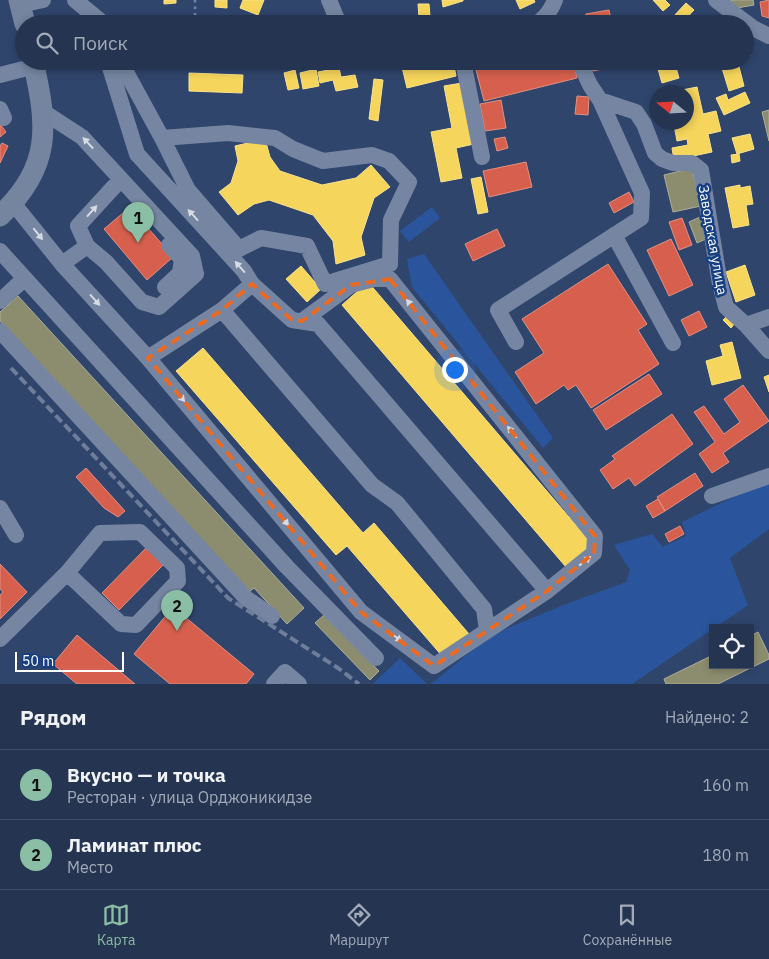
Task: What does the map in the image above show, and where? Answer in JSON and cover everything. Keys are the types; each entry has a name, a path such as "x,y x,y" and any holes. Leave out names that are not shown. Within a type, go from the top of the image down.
{"main road":[{"path":"7,210 34,172 42,150 44,134 42,97 35,70"}],"street":[{"path":"21,10 43,0"},
{"path":"75,0 93,15"},
{"path":"329,0 335,15"},
{"path":"548,15 555,0"},
{"path":"716,0 736,15"},
{"path":"754,28 769,36"},
{"path":"0,75 15,70"},
{"path":"111,70 137,154 244,271 252,284 292,320 318,324 546,591"},
{"path":"125,70 188,190 239,249 261,238 307,246 325,284 350,278 390,264 391,220 409,182 389,161 372,155 323,161 293,150 275,138 228,133 162,138"},
{"path":"465,70 482,157"},
{"path":"516,342 498,310 640,218 642,193 600,100 583,70"},
{"name":"Заводская улица","path":"600,100 636,112 644,124 655,153 662,159 672,163 692,163 701,170 720,284 726,307 746,325 769,351"},
{"path":"42,111 82,137 121,179 132,192 146,220 182,259 180,273 155,295 144,291 124,269 106,262 87,246 78,226 121,179"},
{"path":"7,210 62,264 148,358 361,612 434,666 546,591 594,553 595,536 390,279 374,279 351,284 302,321"},
{"path":"614,235 673,343"},
{"path":"62,264 87,246"},
{"path":"0,251 287,567 376,658"},
{"path":"0,301 24,279"},
{"path":"148,358 222,310 252,284"},
{"path":"222,310 372,486 397,502 484,609 487,630"},
{"path":"746,325 769,317"},
{"path":"0,331 246,598 272,616"},
{"path":"712,496 769,476"},
{"path":"0,508 16,535"},
{"path":"0,639 67,573 100,533 140,532 177,568 178,581 136,626 121,624 67,573"},
{"path":"274,684 285,672 298,684"}],"path":[{"path":"195,0 195,15"}],"highlighted area":[{"path":"390,279 595,536 594,553 547,591 434,666 361,612 148,358 222,310 252,284 292,320 302,321 351,285"}],"shaded area":[{"path":"432,207 440,218 409,242 400,231"},
{"path":"424,254 553,438 543,448 412,287 407,259"},
{"path":"769,480 769,529 730,558 748,605 720,624 709,624 709,632 632,684 431,684 491,635 626,582 630,570 614,545 652,534 663,547 686,536 682,522"},
{"path":"400,658 427,684 373,684"}],"building: Жильё":[{"path":"164,0 176,0 176,3 164,4"},
{"path":"215,0 227,0 227,8 215,7"},
{"path":"243,0 264,0 258,15 240,8"},
{"path":"442,0 463,0 463,1 443,7"},
{"path":"516,0 534,0 535,2 520,9"},
{"path":"653,0 665,0 670,5 663,11"},
{"path":"686,3 694,10 689,15 675,15"},
{"path":"418,4 429,4 430,15 419,15"},
{"path":"295,70 299,88 288,90 284,73"},
{"path":"316,70 319,86 303,89 300,73"},
{"path":"339,70 341,77 355,75 358,87 336,91 333,80 320,83 318,72"},
{"path":"403,70 455,70 456,76 407,88"},
{"path":"658,70 677,70 679,78 662,83"},
{"path":"723,70 740,70 744,86 729,91"},
{"path":"189,73 243,75 242,93 189,91"},
{"path":"374,79 383,80 378,121 369,119"},
{"path":"462,83 474,144 456,148 462,178 441,182 431,132 452,128 444,86"},
{"path":"697,87 703,114 716,111 721,131 708,134 712,152 674,160 672,148 688,145 687,139 677,141 675,130 694,130 694,88"},
{"path":"745,92 750,103 724,115 716,98 726,94 728,100"},
{"path":"750,134 754,149 737,154 732,138"},
{"path":"265,139 270,157 280,171 322,185 356,178 371,165 390,187 374,198 361,237 365,255 336,264 333,241 313,215 269,200 254,204 238,215 219,192 231,183 238,161 235,146"},
{"path":"739,154 740,161 732,163 731,155"},
{"path":"481,177 488,212 478,214 471,179"},
{"path":"740,185 740,188 750,186 753,204 746,205 749,225 733,228 725,188"},
{"path":"745,265 755,295 736,302 726,272"},
{"path":"301,266 321,289 307,302 286,279"},
{"path":"368,282 593,545 566,567 342,305"},
{"path":"728,315 735,323 731,328 723,320"},
{"path":"732,342 741,378 712,385 706,361 723,356 720,345"},
{"path":"203,348 363,533 374,523 469,634 443,657 347,546 336,555 176,371"},
{"path":"769,375 769,392 764,377"}],"building: Торговля":[{"path":"769,0 769,18 762,16 760,2"},
{"path":"609,10 610,15 586,15"},
{"path":"476,70 575,70 577,78 484,101"},
{"path":"577,96 589,97 588,115 575,114"},
{"path":"501,100 506,128 485,131 480,104"},
{"path":"0,124 6,132 0,137"},
{"path":"505,137 508,148 497,151 494,139"},
{"path":"2,143 8,146 0,163 0,146"},
{"path":"526,162 532,187 489,197 483,171"},
{"path":"629,192 634,202 614,213 609,203"},
{"path":"130,207 173,257 147,280 104,229"},
{"path":"682,218 692,245 679,250 669,222"},
{"path":"497,229 505,246 473,261 465,244"},
{"path":"671,239 693,285 669,296 647,250"},
{"path":"608,264 647,324 638,330 659,364 591,408 576,385 568,390 564,385 536,404 515,372 544,353 522,319"},
{"path":"699,311 707,327 689,336 681,320"},
{"path":"649,374 662,394 606,430 593,410"},
{"path":"743,385 769,421 723,453 729,462 712,473 699,454 715,442 694,412 704,406 724,434 740,422 724,399"},
{"path":"672,414 693,444 635,486 629,478 613,489 600,470 615,459 612,456"},
{"path":"86,468 125,511 118,517 104,508 76,477"},
{"path":"695,473 703,486 665,511 657,497"},
{"path":"658,499 665,511 653,518 646,506"},
{"path":"680,526 684,534 669,542 665,534"},
{"path":"146,548 163,565 119,610 102,593"},
{"path":"0,564 27,592 0,619 0,595 3,592 0,589"},
{"path":"173,607 254,674 246,684 170,684 134,654"},
{"path":"77,635 135,684 77,684 53,664"}],"building: Промзона":[{"path":"730,0 753,0 754,5 737,8"},
{"path":"769,110 769,141 762,112"},
{"path":"692,168 701,206 673,212 664,175"},
{"path":"700,217 708,238 697,243 689,222"},
{"path":"18,296 304,608 287,624 254,588 249,592 0,321 0,312"},
{"path":"324,615 379,671 370,680 315,623"},
{"path":"758,632 769,655 769,659 754,666 754,634"},
{"path":"709,657 709,669 749,669 718,684 666,684 664,679"}],"railway":[{"path":"11,368 228,598 338,668 359,684"}],"place":[{"name":"Вкусно — и точка","path":"138,243"},
{"name":"Ламинат плюс","path":"177,631"}]}
